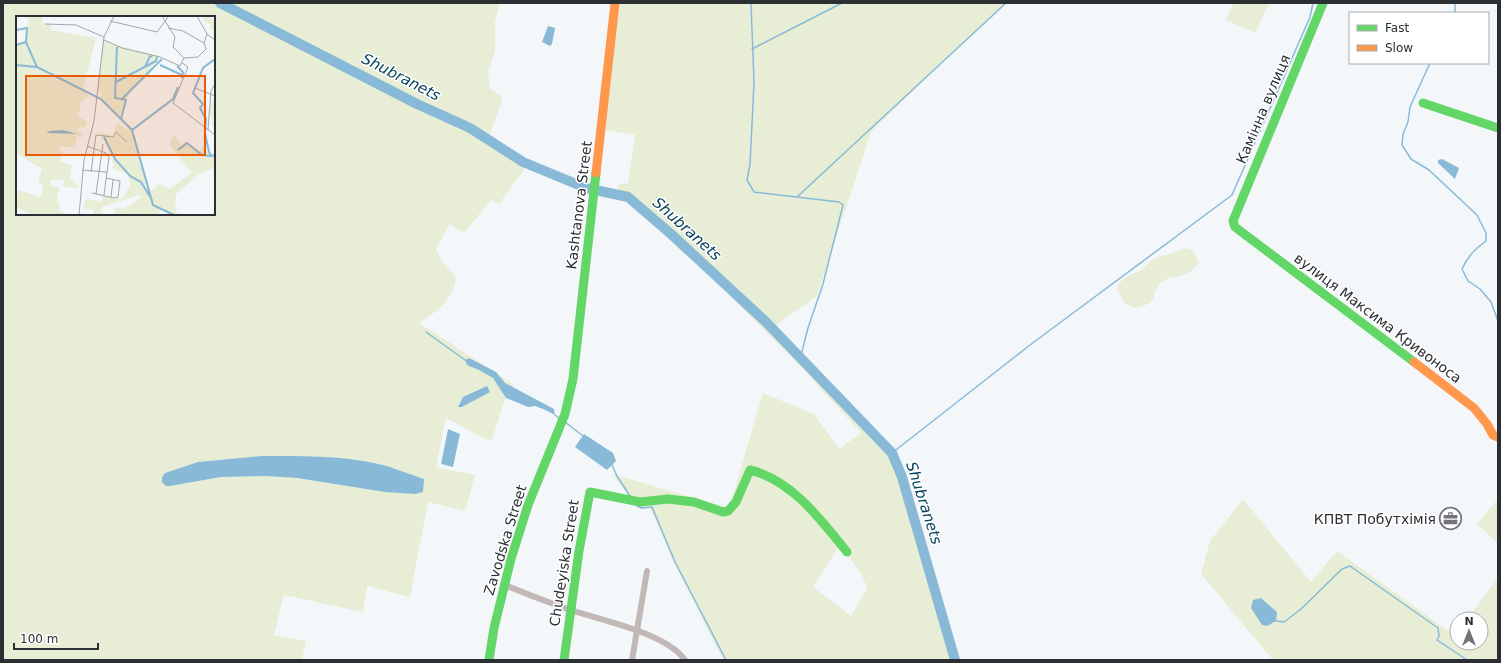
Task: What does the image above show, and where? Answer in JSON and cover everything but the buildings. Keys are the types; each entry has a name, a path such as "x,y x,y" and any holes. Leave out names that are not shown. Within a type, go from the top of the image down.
{"street":[{"name":"Kashtanova Street","path":"566,411 573,379 616,3"},
{"name":"Камінна вулиця","path":"1235,226 1233,221 1245,189 1323,3"},
{"path":"1423,102 1498,128"},
{"name":"вулиця Максима Кривоноса","path":"1235,226 1474,408 1487,424 1493,435 1498,437"},
{"name":"Zavodska Street","path":"489,660 494,628 504,585 528,505 566,411"},
{"name":"Chudeyiska Street","path":"564,660 589,493 640,502 668,498 694,502 723,512 728,512 734,507 750,470 757,471 767,476 804,502 847,552"},
{"path":"632,660 647,571"},
{"path":"504,585 571,610 636,631 670,645 686,660"}],"green space":[{"path":"3,3 500,3 495,21 495,51 488,72 490,88 503,98 489,137 516,153 527,166 499,204 491,200 464,233 450,224 436,249 441,260 456,277 455,285 444,304 419,323 513,384 502,407 492,440 483,438 446,418 436,467 475,475 465,511 428,502 410,597 367,586 363,612 284,595 274,635 306,641 302,660 3,660","holes":["261,456 340,458 371,462 391,467 424,479 385,492 297,478 266,476 221,477 170,486 162,477 165,473 198,462"]},
{"path":"612,3 1007,3 949,56 871,132 817,296 776,325 893,449 905,478 955,660 723,660 674,562 650,508 639,509 612,474 729,508 763,393 814,414 839,449 861,433 801,367 696,262 626,200 617,197 618,186 622,183 628,184 635,135 598,129","holes":["840,545 862,575 867,588 851,616 813,587"]},
{"path":"1234,3 1269,3 1255,33 1226,20"},
{"path":"1186,248 1193,250 1199,263 1192,270 1182,276 1168,278 1163,281 1156,289 1152,301 1148,304 1133,308 1125,303 1117,291 1119,283 1128,276 1140,271 1151,260"},
{"path":"1243,499 1311,582 1337,551 1449,631 1449,651 1489,651 1489,611 1473,611 1498,578 1498,660 1273,660 1201,574 1210,541"},
{"path":"1498,499 1498,543 1477,524"}],"water":[{"path":"548,26 555,28 552,44 550,46 542,42"},
{"path":"1442,159 1459,168 1455,179 1438,163 1438,160"},
{"path":"469,358 496,372 505,383 554,409 555,415 535,406 528,407 506,398 493,378 467,365 465,360"},
{"path":"487,386 490,392 462,407 458,407 463,397"},
{"path":"448,429 460,434 453,467 441,464"},
{"path":"584,434 613,453 616,461 607,470 575,447"},
{"path":"261,456 324,457 372,462 424,479 423,492 415,494 385,492 297,478 266,476 221,477 170,486 166,486 162,482 162,477 165,473 198,462"},
{"path":"1261,598 1277,612 1276,621 1267,626 1262,625 1251,608 1253,600"}],"waterway":[{"name":"Shubranets","path":"220,3 417,104 470,128 523,162 586,188 628,197 671,234 765,321 892,453 902,477 955,660"},
{"path":"751,3 754,83 750,164 747,180 754,192 839,202 843,205 823,284 808,328 800,359"},
{"path":"752,49 842,3"},
{"path":"797,197 1006,3"},
{"path":"892,453 1030,345 1232,195 1310,17 1313,3"},
{"path":"1455,3 1455,12"},
{"path":"1430,64 1410,107 1408,122 1403,134 1402,145 1411,159 1429,170 1477,215 1486,233 1486,241 1472,253 1462,269 1468,281 1480,289 1491,302 1498,321"},
{"path":"426,332 465,360"},
{"path":"555,415 560,419"},
{"path":"565,422 583,436"},
{"path":"612,465 630,496"},
{"path":"637,506 642,508 652,507 675,562 726,660"},
{"path":"1276,621 1284,622 1301,609 1342,569 1350,566 1438,628 1439,636 1437,640 1467,660"}],"traffic: fast":[{"path":"1323,3 1233,221 1235,227 1414,362"},
{"path":"1423,103 1498,128"},
{"path":"489,660 494,628 511,559 528,505 565,414 573,379 596,173"},
{"path":"564,660 579,551 590,492 640,502 668,499 694,502 723,512 728,511 736,502 750,470 765,475 792,492 816,515 847,552"}],"traffic: slow":[{"path":"596,173 615,3"},
{"path":"1414,362 1474,408 1487,424 1493,435 1498,437"}],"place":[{"name":"КПВТ Побутхімія","path":"1451,519"}]}
